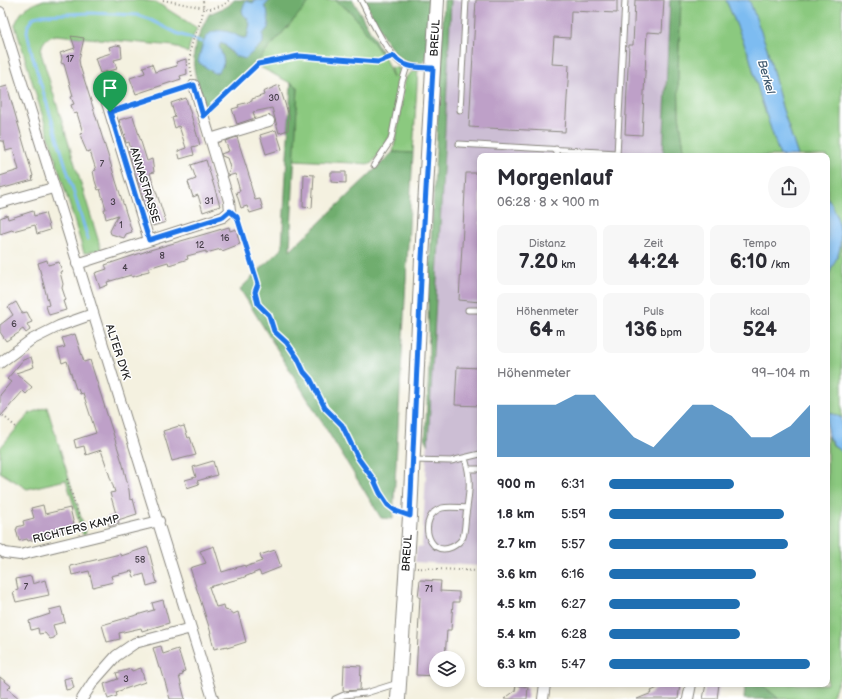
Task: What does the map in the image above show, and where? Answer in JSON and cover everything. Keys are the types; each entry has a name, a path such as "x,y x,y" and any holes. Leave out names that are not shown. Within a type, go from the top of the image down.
{"main road":[{"name":"BREUL","path":"398,699 410,516 422,258 437,0"}],"street":[{"name":"ALTER DYK","path":"0,12 76,264 159,521 213,699"},
{"path":"194,85 229,201 230,211"},
{"name":"ANNASTRASSE","path":"103,90 149,240"},
{"path":"210,139 269,121"},
{"path":"0,203 53,188"},
{"name":"ANNASTRASSE","path":"76,264 223,217 230,211"},
{"path":"0,363 38,336 59,326 93,314"},
{"name":"RICHTERS KAMP","path":"2,555 20,555 159,521"},
{"path":"82,699 93,682 116,656 122,652 135,644 191,628"},
{"path":"543,699 545,687"},
{"path":"688,699 690,687"}],"lane":[{"path":"361,0 382,39 397,60 407,66 433,68"},
{"path":"460,110 466,0"},
{"path":"617,153 625,0"},
{"path":"374,165 391,140 402,82 407,66"},
{"path":"459,144 605,153"},
{"path":"468,310 477,310"},
{"path":"412,460 451,462 477,455"},
{"path":"465,458 470,474 470,491 463,536 458,543 450,548 440,548 433,544 428,537 427,528 429,519 434,513 442,508 467,508"},
{"path":"468,469 477,469"},
{"path":"335,699 344,696 366,693 399,683"}],"path":[{"path":"163,0 210,9 224,4 229,0"},
{"path":"110,112 194,85 190,56 191,46 203,17 204,8 202,0"},
{"path":"203,116 258,64 299,56 378,62 394,56"},
{"path":"230,211 237,217 258,284 255,292 258,304 269,315 274,331 287,343 298,359 304,372 311,380 325,408 342,425 358,458 374,480 388,505 396,511 410,516"},
{"path":"0,413 17,428"},
{"path":"67,479 86,539"},
{"path":"406,568 477,571"}],"shaded area":[{"path":"451,0 670,0 663,153 477,153 477,566 415,562 417,547 422,547"}],"green space":[{"path":"44,0 140,0 156,2 197,28 188,53 174,46 56,35 49,37 43,43 41,53 101,249 86,253 84,253 15,25 20,15 26,8"},
{"path":"234,0 255,0 253,3 246,2 243,14 250,24 247,38 216,31 223,67 224,61 219,46 221,43 225,45 231,53 263,34 268,28 264,7 269,0 311,0 257,62 212,105 207,107 205,106 194,69 197,40 209,14 228,6"},
{"path":"311,0 335,0 352,13 384,56 393,78 390,67 399,68 399,94 392,131 381,151 371,164 294,160 298,87 258,66 257,62"},
{"path":"335,0 353,0 384,56 352,13"},
{"path":"364,0 429,0 426,60 421,65 405,61 395,53 385,39"},
{"path":"444,0 451,0 428,445 425,440 429,368 428,298"},
{"path":"670,0 681,0 678,70 679,115 685,153 663,153"},
{"path":"681,0 726,0 749,55 761,99 779,153 685,153 679,115 678,70"},
{"path":"748,0 842,0 842,418 830,412 830,272 840,247 830,201 830,153 797,153 782,107 767,48"},
{"path":"418,69 413,153 393,152 399,123 404,83 407,76"},
{"path":"291,83 298,87 290,251 393,152 413,153 393,519 381,518 240,289 282,248"},
{"path":"47,407 86,534 83,535 66,480 27,489 0,472 0,448 30,413"},
{"path":"830,440 842,453 842,673 831,699 779,699 765,687 830,687"},
{"path":"745,687 765,687 779,699 744,699"}],"water":[{"path":"255,0 271,0 264,7 267,9 269,23 268,28 263,34 263,43 245,59 235,56 225,45 221,43 219,46 224,61 220,70 216,73 198,62 204,42 211,33 223,31 247,38 250,24 242,10 246,1 253,3"},
{"name":"Berkel","path":"726,0 748,0 750,2 767,48 782,107 797,153 779,153 761,99 749,55"},
{"path":"830,202 838,220 840,247 830,272"},
{"path":"830,412 842,418 842,453 830,440"}],"building":[{"path":"476,0 617,0 617,13 571,11 570,38 554,37 552,64 569,65 565,132 469,127"},
{"path":"635,0 664,0 662,33 647,32 642,135 625,134 629,45 633,45"},
{"path":"71,36 84,38 79,60 80,66 132,232 126,234 124,238 111,234 110,231 118,215 106,219 104,209 106,209 100,189 98,190 95,181 93,171 96,170 90,151 87,152 80,134 83,133 77,113 74,114 71,105 74,104 71,97 73,96 64,64 61,63 62,58 60,53 75,48"},
{"path":"116,45 121,46 122,58 114,60 117,69 100,73 95,58 111,53 109,47"},
{"path":"186,59 187,74 180,76 181,79 136,94 130,78 145,73 143,67 152,64 155,72 177,66 176,62"},
{"path":"279,85 289,116 288,130 279,133 272,108 253,112 255,118 237,124 232,109 239,107 238,105 252,101 252,99 264,95 263,92"},
{"path":"7,86 33,180 0,189 0,176 19,170 13,149 6,151 4,141 0,141 0,88"},
{"path":"186,98 200,145 192,147 194,155 180,159 178,151 186,148 179,126 175,128 172,118 175,117 171,103"},
{"path":"133,116 147,161 152,159 154,172 150,173 166,222 153,226 128,151 131,150 129,142 126,143 124,136 126,134 124,135 119,120"},
{"path":"276,130 282,149 266,154 260,135"},
{"path":"237,137 255,200 260,199 263,209 250,213 247,206 241,208 236,192 240,191 235,174 228,176 230,169 229,164 227,158 221,154 229,151 225,141"},
{"path":"206,160 220,206 203,212 198,195 193,197 188,182 196,179 191,165"},
{"path":"331,172 346,172 346,183 331,182"},
{"path":"466,173 477,173 477,302 459,300"},
{"path":"304,174 314,175 312,208 303,207"},
{"path":"33,211 34,216 45,213 50,230 37,234 35,225 0,234 0,218 7,215 8,219"},
{"path":"229,227 230,231 236,229 240,244 222,251 221,249 206,253 206,251 187,256 188,259 169,265 168,262 158,265 149,268 149,271 141,273 142,274 132,277 131,275 107,282 108,285 100,288 95,273 107,269 105,265"},
{"path":"47,260 48,265 59,262 62,271 60,272 63,284 62,288 66,300 63,301 66,310 49,315 46,306 49,305 38,263"},
{"path":"16,302 22,313 27,312 32,322 27,324 30,330 26,333 23,329 6,341 0,332 0,325 13,315 8,307"},
{"path":"75,334 84,362 90,360 123,465 130,500 133,499 137,514 118,520 119,523 109,526 107,517 116,514 110,493 115,492 101,450 86,455 84,446 76,448 74,440 96,433 83,393 80,394 78,389 76,389 67,361 62,363 58,349 65,347 62,338"},
{"path":"31,357 34,367 16,373 32,387 26,394 23,391 0,417 0,395 11,382 7,379 23,360"},
{"path":"457,367 477,368 477,406 455,405"},
{"path":"184,426 188,438 190,437 196,455 172,461 163,431"},
{"path":"213,461 217,475 197,481 199,484 187,488 185,480 196,477 193,467"},
{"path":"43,505 45,514 70,508 75,529 28,541 27,539 19,541 16,529 17,527 24,525 23,521 34,518 31,508"},
{"path":"214,546 222,572 245,565 245,567 262,561 260,555 275,550 281,567 261,575 259,571 242,578 209,587 216,607 224,605 225,610 233,614 238,612 246,642 227,648 227,646 214,649 211,633 190,568 206,563 200,551"},
{"path":"148,547 157,583 147,586 144,574 134,577 132,571 111,576 113,582 93,587 89,571 72,575 70,566 120,554 121,556"},
{"path":"31,576 33,584 45,580 49,595 16,602 13,592 18,590 16,579"},
{"path":"420,580 441,581 440,591 459,592 459,602 453,602 451,630 447,630 446,651 429,651 429,676 416,675 420,597 418,597"},
{"path":"163,600 169,623 142,631 141,628 119,633 120,639 107,642 102,625 154,610 152,603"},
{"path":"61,607 65,622 53,625 56,635 54,638 50,639 45,633 39,634 38,628 31,630 29,621 50,614 49,610"},
{"path":"161,646 163,654 178,649 185,671 182,672 183,675 179,676 185,699 170,699 161,668 159,668 153,648"},
{"path":"344,665 361,666 360,690 343,691"},
{"path":"141,668 145,682 116,692 117,696 108,699 104,684 118,679 116,673"},
{"path":"0,677 11,686 8,689 20,699 0,699"},
{"path":"71,677 74,688 66,690 64,679"},
{"path":"516,687 528,687 527,699 504,699 515,691"},
{"path":"660,687 680,687 678,699 637,699 652,693 651,691"},
{"path":"705,687 719,687 717,699 703,699"}],"waterway":[{"path":"88,239 33,58 27,32 28,25 34,17 43,15 90,13 137,15 149,19 176,33 202,42"}],"route":[{"path":"394,56 397,60 407,66 433,68 422,258 410,516 396,511 388,505 374,480 358,458 342,425 325,408 311,380 304,372 298,359 287,343 274,331 269,315 258,304 255,292 258,284 237,217 230,211 223,217 149,240 110,112 194,85 203,116 258,64 295,57 378,62 394,56"}]}
